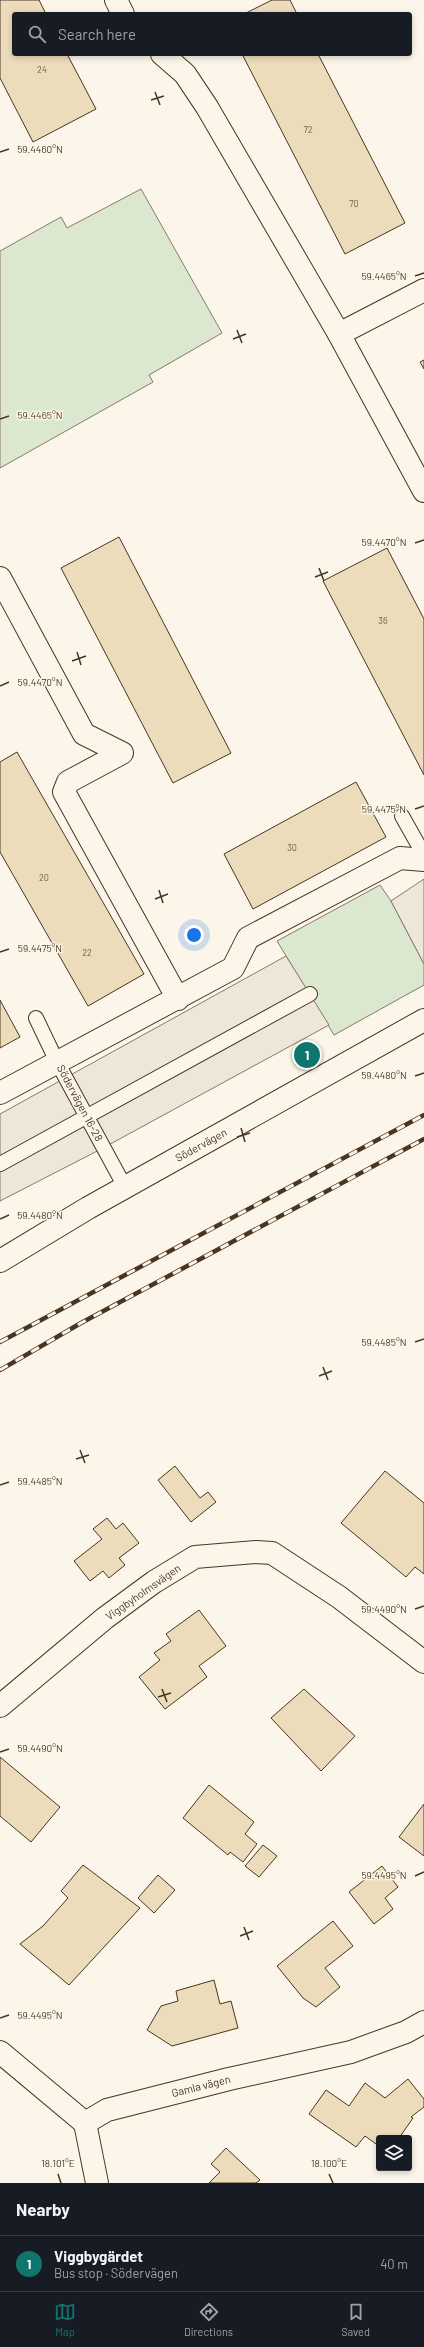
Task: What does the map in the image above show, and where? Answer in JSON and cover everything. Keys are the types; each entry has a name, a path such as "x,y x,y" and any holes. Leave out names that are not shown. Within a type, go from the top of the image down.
{"street":[{"path":"116,0 122,12"},
{"path":"164,56 185,74 207,107 339,334 424,491"},
{"path":"339,334 424,290"},
{"path":"0,578 84,734 122,753 68,782 64,792 178,999"},
{"path":"0,1093 178,999 233,968 248,938 400,858 424,860"},
{"name":"Södervägen","path":"0,1261 125,1187 424,1020"},
{"name":"Viggbyholmsvägen","path":"0,1706 105,1618 154,1582 195,1557 256,1552 272,1553 339,1597 424,1662"},
{"name":"Gamla vägen","path":"85,2123 107,2110 229,2079 351,2052 406,2032 424,2022"},
{"path":"0,2052 85,2123 96,2183"}],"lane":[{"path":"402,816 424,855"},
{"path":"0,1164 310,994"},
{"name":"Södervägen 16-28","path":"36,1018 86,1116 125,1187"}],"green space":[{"path":"141,189 222,333 149,375 153,382 0,468 0,251 61,217 67,228"},
{"path":"380,885 391,901 424,964 424,985 334,1035 277,941"}],"shaded area":[{"path":"424,879 424,964 391,901"},
{"path":"286,956 329,1025 103,1148 0,1201 0,1114"}],"building":[{"path":"0,0 39,0 45,12 12,12 12,56 68,56 96,109 33,142 0,78"},
{"path":"272,0 290,0 296,12 248,12"},
{"path":"243,56 319,56 405,223 345,254"},
{"path":"424,360 424,369 420,362"},
{"path":"119,537 231,753 173,783 61,568"},
{"path":"387,548 424,619 424,775 323,581"},
{"path":"17,752 144,974 88,1006 0,852 0,762"},
{"path":"356,782 386,837 253,909 224,854"},
{"path":"0,1000 20,1037 0,1048"},
{"path":"175,1466 200,1498 208,1492 216,1502 191,1522 158,1480"},
{"path":"385,1471 424,1503 424,1574 415,1567 406,1577 341,1523"},
{"path":"107,1518 116,1529 123,1523 139,1543 119,1558 125,1565 109,1578 103,1571 90,1581 74,1561 102,1539 93,1529"},
{"path":"199,1610 226,1646 199,1666 207,1677 165,1709 139,1677 160,1660 154,1653 171,1641 166,1634"},
{"path":"304,1689 355,1736 321,1771 271,1718"},
{"path":"0,1757 60,1807 31,1842 0,1816"},
{"path":"209,1785 254,1822 245,1834 257,1844 243,1862 230,1852 228,1855 183,1818"},
{"path":"424,1804 424,1856 399,1837"},
{"path":"263,1845 277,1856 259,1877 245,1866"},
{"path":"83,1865 140,1908 69,1985 20,1944 43,1926 68,1898 61,1891"},
{"path":"382,1866 398,1887 385,1898 393,1909 374,1924 349,1892"},
{"path":"158,1875 175,1890 154,1913 138,1898"},
{"path":"333,1921 353,1946 325,1968 340,1987 316,2007 303,1998 277,1966"},
{"path":"214,1980 220,2004 231,2001 238,2028 172,2046 147,2030 161,2006 178,2001 176,1991"},
{"path":"408,2079 424,2099 424,2107 411,2117 413,2118 401,2135 376,2135 376,2144 365,2136 356,2147 309,2114 326,2090 349,2106 365,2083 385,2098"},
{"path":"226,2148 260,2180 256,2183 209,2183 220,2172 211,2164"}],"railway":[{"path":"0,1342 424,1115"},
{"path":"0,1370 81,1323 424,1139"}],"place":[{"name":"Viggbygärdet","path":"307,1055"}]}
